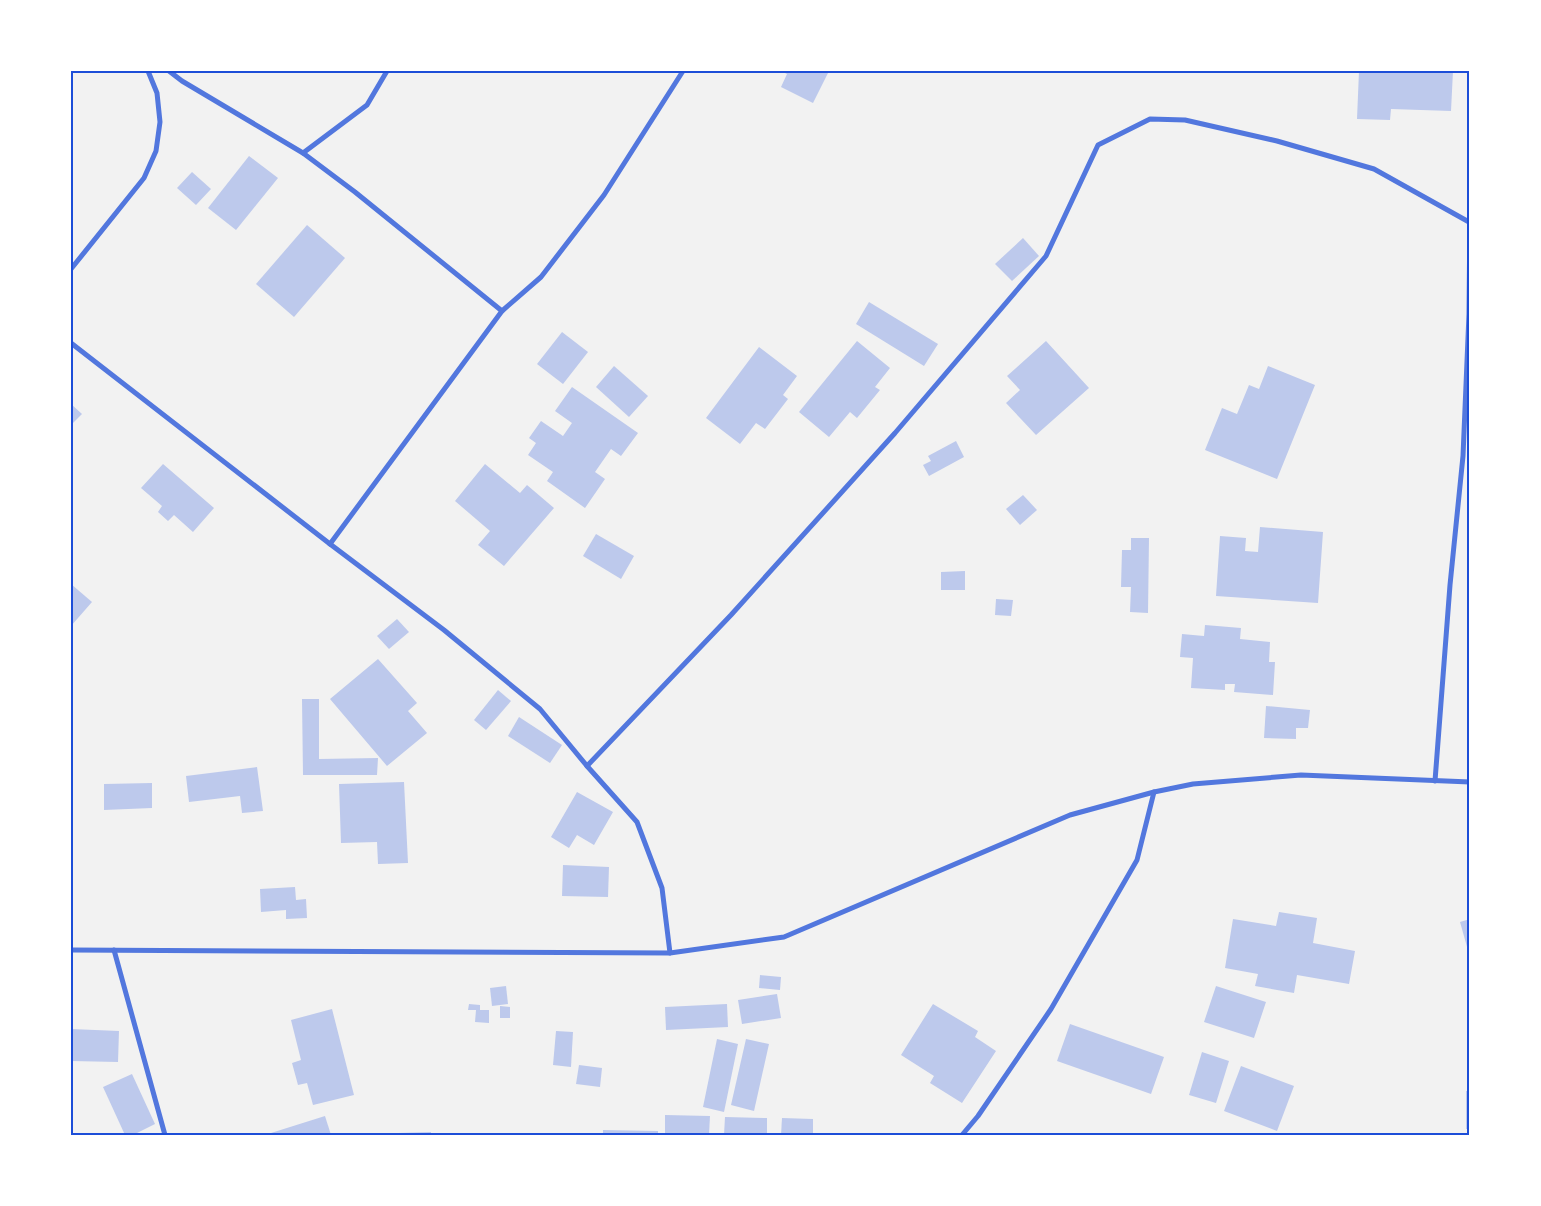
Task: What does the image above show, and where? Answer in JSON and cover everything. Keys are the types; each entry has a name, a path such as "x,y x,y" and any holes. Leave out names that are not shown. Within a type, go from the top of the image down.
{"street":[{"path":"71,269 144,178 156,151 160,122 157,93 148,71"},
{"path":"168,71 303,153 355,192 502,311"},
{"path":"303,153 367,105 387,71"},
{"path":"330,544 502,311 541,277 604,195 683,71"},
{"path":"587,766 731,615 888,440 1046,256 1098,145 1150,119 1184,120 1277,141 1374,169 1469,222"},
{"path":"1435,781 1450,585 1463,456 1469,314 1470,208"},
{"path":"71,343 444,630 540,709 637,822 662,888 670,953"},
{"path":"71,950 670,953 784,936 1070,815 1154,792 1193,784 1301,775 1470,782"},
{"path":"962,1135 978,1116 1051,1009 1137,860 1154,792"},
{"path":"114,950 165,1135"}],"building":[{"path":"781,71 829,71 813,103 781,87 787,74"},
{"path":"1359,71 1453,71 1451,111 1391,109 1390,120 1357,119"},
{"path":"249,156 278,178 236,230 208,208"},
{"path":"192,172 211,189 196,205 177,188"},
{"path":"307,225 345,258 294,317 256,284"},
{"path":"1023,238 1039,256 1012,281 995,264"},
{"path":"869,302 938,344 924,366 856,324"},
{"path":"562,332 588,352 563,384 537,364"},
{"path":"857,341 890,368 875,387 880,390 857,418 850,412 829,437 799,412"},
{"path":"1046,341 1089,388 1036,435 1006,403 1020,390 1007,376"},
{"path":"759,347 797,376 783,395 788,399 765,429 756,423 740,444 706,418"},
{"path":"614,366 648,396 629,417 596,387"},
{"path":"1268,366 1315,385 1277,479 1205,450 1222,408 1237,414 1249,385 1259,389"},
{"path":"572,387 638,433 621,456 611,449 595,472 605,479 585,508 547,481 553,472 528,455 536,443 529,438 541,421 563,436 572,423 555,411"},
{"path":"71,404 82,414 71,425"},
{"path":"956,441 964,457 929,476 923,465 931,461 928,456"},
{"path":"163,464 214,508 193,532 174,515 168,521 158,512 162,506 141,488"},
{"path":"485,464 520,493 527,485 554,508 504,566 478,545 490,531 455,501"},
{"path":"1023,495 1037,510 1020,525 1006,509"},
{"path":"1260,527 1323,532 1318,603 1216,596 1220,536 1246,538 1245,551 1258,552"},
{"path":"596,534 634,556 621,579 583,556"},
{"path":"1131,538 1149,538 1148,613 1130,612 1131,587 1121,587 1122,550 1131,550"},
{"path":"965,571 965,590 941,590 941,572"},
{"path":"71,584 92,602 71,626"},
{"path":"996,599 1013,600 1011,616 995,615"},
{"path":"397,619 409,632 389,649 377,636"},
{"path":"1205,625 1241,628 1240,639 1270,642 1269,662 1275,662 1273,695 1234,692 1235,684 1225,684 1225,690 1191,688 1193,658 1180,657 1182,634 1204,636"},
{"path":"378,659 417,703 408,711 427,733 387,766 330,699"},
{"path":"498,690 511,701 486,730 474,720"},
{"path":"302,699 319,699 319,759 378,758 377,775 303,775"},
{"path":"1266,706 1310,710 1308,728 1296,728 1296,739 1264,738"},
{"path":"519,717 562,745 550,763 508,736"},
{"path":"257,767 263,811 242,813 240,796 189,802 186,776"},
{"path":"404,782 408,863 378,864 377,842 341,843 339,784"},
{"path":"152,783 152,808 104,810 104,784"},
{"path":"577,792 613,812 594,845 577,835 569,848 551,837"},
{"path":"563,865 609,867 608,897 562,896"},
{"path":"295,887 296,900 306,899 307,918 286,919 286,910 261,912 260,889"},
{"path":"1279,912 1317,918 1313,943 1355,951 1349,984 1297,975 1294,993 1255,986 1258,974 1225,968 1233,919 1276,926"},
{"path":"1470,919 1470,954 1469,954 1460,922"},
{"path":"760,975 781,977 780,990 759,988"},
{"path":"506,986 508,1004 492,1006 490,988"},
{"path":"1216,986 1266,1002 1254,1038 1204,1022"},
{"path":"777,994 781,1018 742,1024 738,1000"},
{"path":"469,1004 480,1005 480,1010 489,1010 489,1023 475,1022 476,1010 468,1010"},
{"path":"727,1004 728,1027 666,1030 665,1007"},
{"path":"933,1004 978,1031 975,1037 996,1051 962,1103 930,1083 934,1076 901,1055"},
{"path":"500,1006 510,1007 510,1018 500,1018"},
{"path":"332,1009 354,1095 313,1105 307,1083 298,1085 292,1063 301,1060 291,1020"},
{"path":"1070,1024 1164,1057 1151,1094 1057,1061"},
{"path":"71,1029 119,1031 118,1062 71,1061"},
{"path":"556,1031 573,1032 571,1067 553,1065"},
{"path":"717,1039 738,1044 724,1112 703,1107"},
{"path":"746,1039 769,1044 754,1111 731,1105"},
{"path":"1202,1052 1229,1061 1216,1103 1189,1095"},
{"path":"579,1065 602,1068 600,1087 576,1084"},
{"path":"1241,1066 1294,1086 1277,1131 1224,1111"},
{"path":"132,1074 155,1124 133,1135 125,1135 103,1087"},
{"path":"1466,1091 1470,1091 1470,1129 1466,1129"},
{"path":"665,1115 710,1116 709,1135 665,1135"},
{"path":"325,1116 331,1135 272,1135 271,1133"},
{"path":"725,1117 767,1118 767,1135 724,1135"},
{"path":"782,1118 813,1119 813,1135 781,1135"},
{"path":"603,1130 658,1131 658,1135 603,1135"},
{"path":"431,1132 431,1135 398,1135 398,1133"}]}
